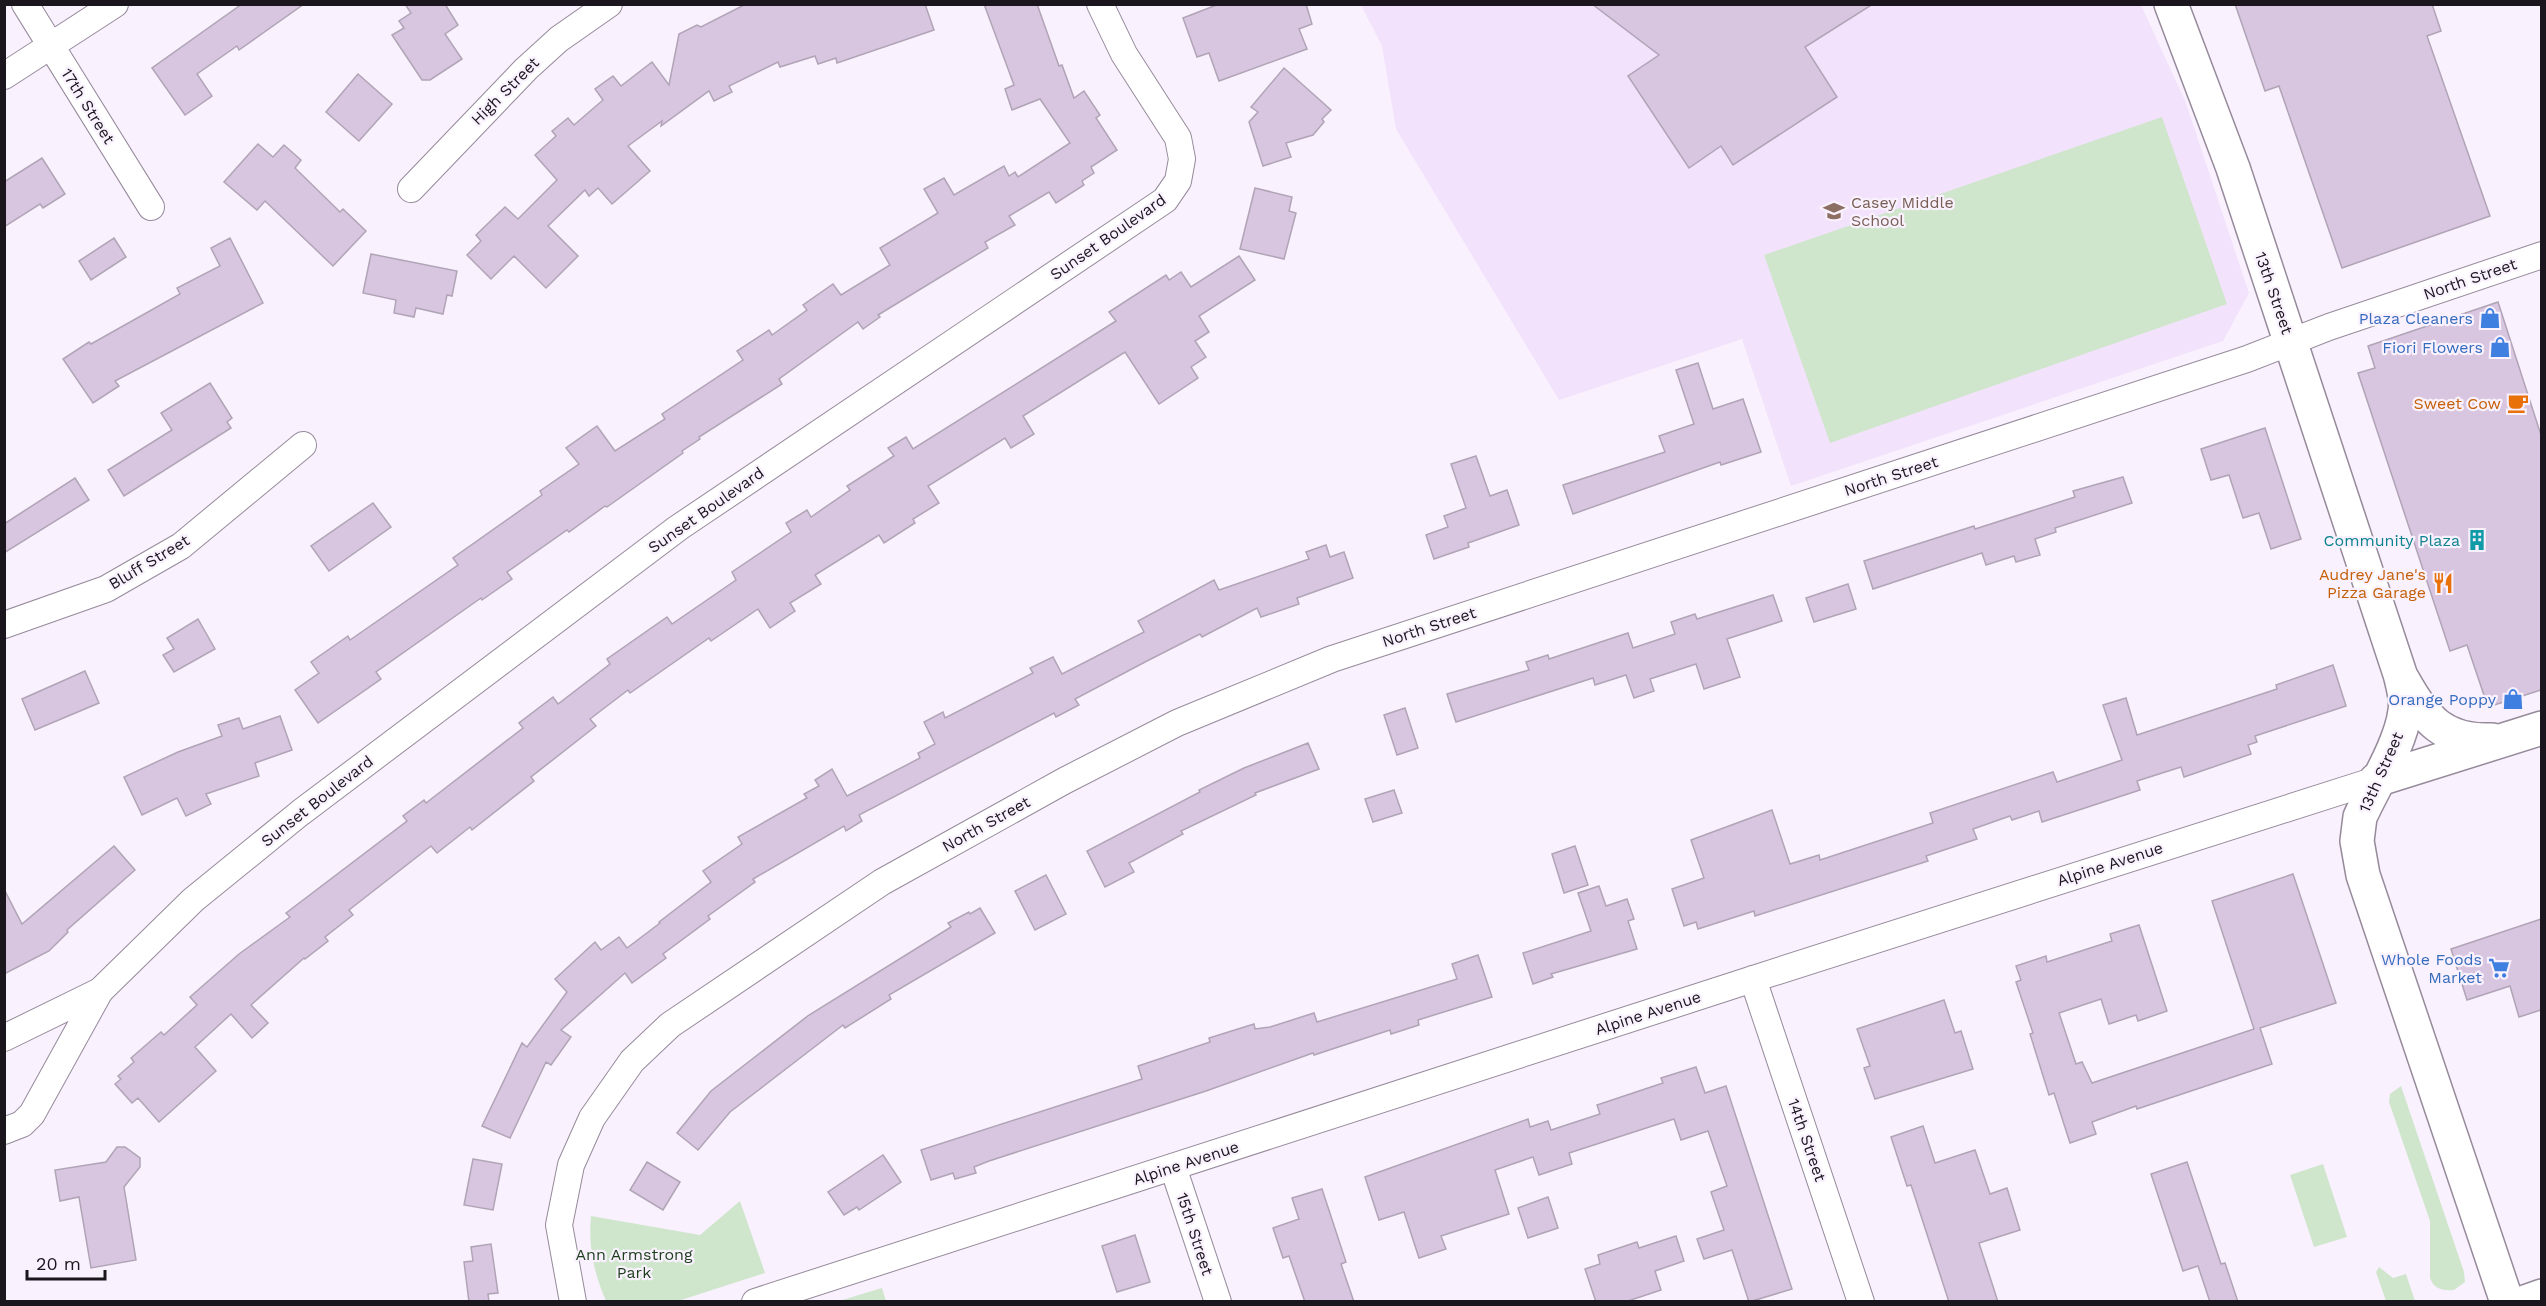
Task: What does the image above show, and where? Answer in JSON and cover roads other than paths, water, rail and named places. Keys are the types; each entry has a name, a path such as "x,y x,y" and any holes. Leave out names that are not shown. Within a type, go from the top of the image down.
{"street":[{"name":"17th Street","path":"25,4 152,207"},
{"path":"4,76 115,4"},
{"name":"High Street","path":"411,189 526,69 559,39 609,4"},
{"name":"Sunset Boulevard","path":"4,1131 22,1124 32,1114 100,991 193,900 300,813 678,528 1165,200 1178,181 1182,159 1178,138 1124,54 1100,4"},
{"name":"13th Street","path":"2171,4 2233,168 2400,674 2405,709 2403,721 2395,745 2376,780 2357,829 2360,866 2507,1302"},
{"name":"North Street","path":"573,1302 559,1225 571,1165 592,1118 632,1061 670,1025 892,877 1064,781 1177,723 1332,659 2247,360 2290,340 2541,255"},
{"name":"Bluff Street","path":"4,625 106,589 182,546 303,445"},
{"path":"2400,674 2421,710 2440,728 2466,740 2503,740"},
{"name":"Alpine Avenue","path":"755,1302 1753,979 2541,728"},
{"name":"14th Street","path":"1753,979 1861,1302"},
{"name":"Sunset Boulevard","path":"4,1038 100,991"},
{"name":"15th Street","path":"1173,1167 1218,1302"},
{"path":"2525,1302 2541,1296"}],"place":[{"name":"Casey Middle School","path":"1834,211"},
{"name":"Plaza Cleaners","path":"2490,318"},
{"name":"Fiori Flowers","path":"2500,347"},
{"name":"Sweet Cow","path":"2518,403"},
{"name":"Community Plaza","path":"2477,540"},
{"name":"Audrey Jane's Pizza Garage","path":"2443,583"},
{"name":"Orange Poppy","path":"2513,699"},
{"name":"Whole Foods Market","path":"2499,968"}],"park label":[{"name":"Ann Armstrong Park","path":"634,1263"}]}
